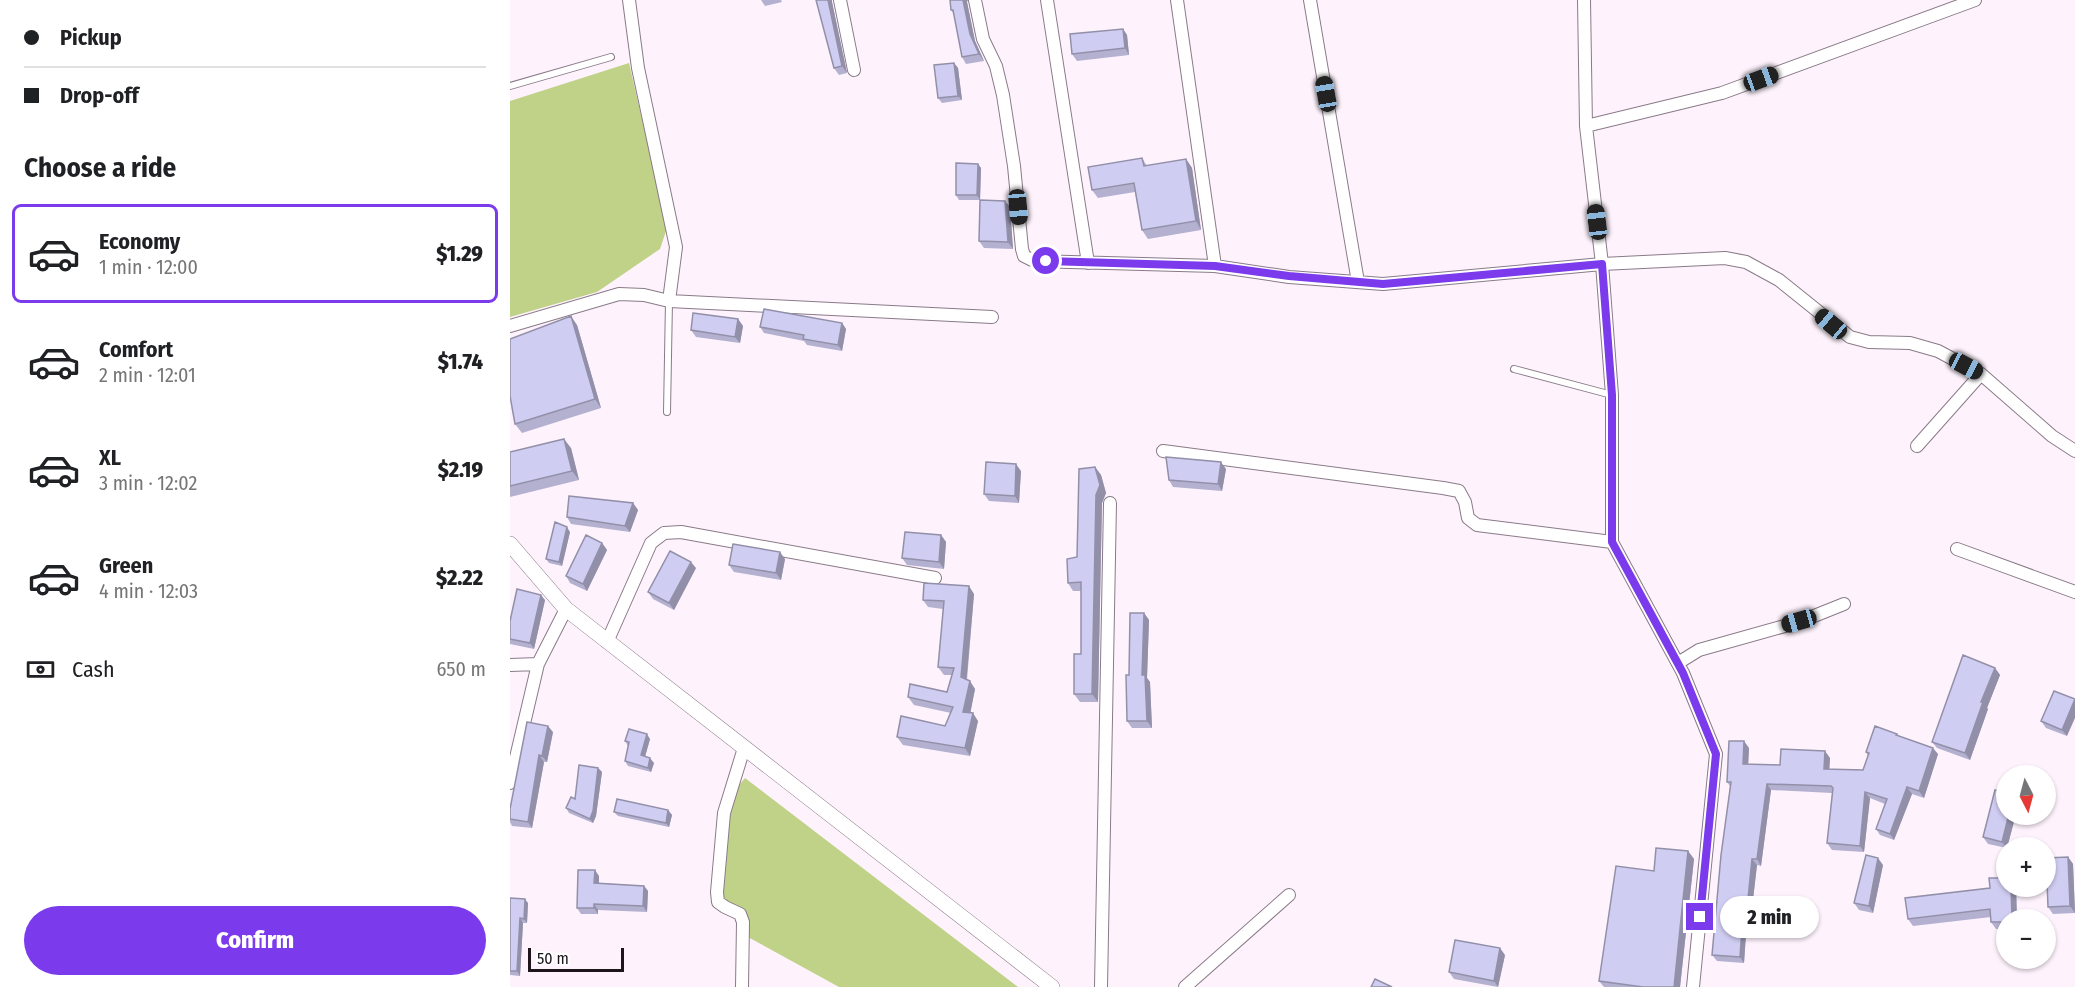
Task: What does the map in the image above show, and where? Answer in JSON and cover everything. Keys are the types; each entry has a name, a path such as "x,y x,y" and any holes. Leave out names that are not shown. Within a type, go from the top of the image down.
{"street":[{"path":"629,0 638,68 676,247 669,301"},
{"path":"840,0 854,70"},
{"path":"975,0 983,39 996,66 1003,96 1024,256 1034,261 1215,266 1289,276 1383,284 1602,264 1725,258 1746,262 1779,280 1850,337 1869,342 1910,344 1938,351 1981,374 2052,436 2075,451"},
{"path":"1047,0 1088,263"},
{"path":"1177,0 1215,266"},
{"path":"1310,0 1358,282"},
{"path":"1584,0 1586,126 1602,264 1612,395 1612,542 1677,663 1716,754 1693,987"},
{"path":"1586,126 1722,93 1975,0"},
{"path":"510,326 619,294 644,295 669,301 992,317"},
{"path":"1917,446 1981,374"},
{"path":"1163,451 1443,488 1459,492 1465,502 1468,518 1477,525 1612,542"},
{"path":"1101,987 1110,503"},
{"path":"607,642 651,543 664,533 681,532 935,578"},
{"path":"510,544 566,609 1052,987"},
{"path":"1957,549 2075,592"},
{"path":"1677,663 1699,650 1799,621 1844,604"},
{"path":"510,783 538,664 566,609"},
{"path":"510,665 538,664"},
{"path":"742,987 743,922 740,914 718,902 717,892 724,813 744,748"},
{"path":"1185,987 1289,895"}],"lane":[{"path":"510,86 611,57"},
{"path":"667,411 669,301"},
{"path":"1514,369 1612,395"}],"green space":[{"path":"629,63 667,228 660,249 597,292 510,317 510,101"},
{"path":"745,778 1018,987 839,987 746,936 722,901 731,795"}],"building":[{"path":"816,0 828,0 842,66 834,68"},
{"path":"950,0 963,0 970,34 979,54 962,57"},
{"path":"1123,29 1125,48 1072,54 1070,34"},
{"path":"954,63 958,96 938,98 934,65"},
{"path":"1142,158 1144,166 1186,159 1196,221 1142,230 1134,183 1092,190 1088,167"},
{"path":"956,163 978,164 977,195 956,195"},
{"path":"980,200 1005,201 1008,242 979,241"},
{"path":"764,309 842,323 838,345 803,339 804,335 760,327"},
{"path":"693,313 738,319 735,337 691,330"},
{"path":"571,316 595,399 515,424 510,396 510,339"},
{"path":"564,439 572,471 510,486 510,452"},
{"path":"1166,457 1221,462 1218,484 1169,480"},
{"path":"986,462 1016,464 1015,496 984,494"},
{"path":"1095,467 1100,485 1096,495 1092,694 1074,694 1074,654 1081,654 1081,582 1068,583 1067,559 1077,557 1079,469"},
{"path":"569,496 633,503 625,526 567,517"},
{"path":"555,522 567,527 559,562 546,559"},
{"path":"905,532 941,535 939,562 902,558"},
{"path":"586,535 602,543 583,584 566,576"},
{"path":"733,544 780,552 776,573 729,565"},
{"path":"670,551 691,562 669,603 648,592"},
{"path":"924,583 969,586 961,677 970,681 963,712 973,713 965,748 897,737 901,716 945,726 953,707 908,697 910,684 947,692 954,668 938,667 944,601 923,600"},
{"path":"517,589 541,595 530,643 510,639 510,621"},
{"path":"1130,613 1144,613 1142,675 1145,675 1147,721 1127,721 1126,675 1129,675"},
{"path":"1963,655 1995,668 1981,702 1983,702 1965,753 1932,742"},
{"path":"2054,691 2075,699 2062,730 2041,721"},
{"path":"527,722 548,726 542,756 539,755 528,822 510,819"},
{"path":"1875,726 1933,748 1919,791 1907,787 1890,834 1876,829 1887,799 1865,792 1860,846 1827,843 1833,788 1831,786 1767,784 1757,859 1752,859 1740,957 1712,955 1721,855 1731,782 1727,782 1729,741 1744,741 1743,764 1780,765 1781,749 1825,751 1824,769 1863,770 1869,753 1866,752"},
{"path":"629,729 647,734 641,755 650,758 648,768 625,761 629,742 625,741"},
{"path":"579,765 598,768 590,819 566,808 571,797 575,799"},
{"path":"1996,790 1996,825 2006,825 2003,837 1996,837 1996,840 1983,837"},
{"path":"617,799 668,810 666,823 614,812"},
{"path":"1656,848 1688,851 1674,987 1643,987 1599,981 1616,866 1654,871"},
{"path":"1866,855 1878,858 1869,906 1854,903"},
{"path":"2068,857 2070,906 2048,907 2048,897 2056,897 2056,858"},
{"path":"578,870 595,870 594,883 644,886 643,906 594,904 594,908 577,908"},
{"path":"1989,878 1996,878 1996,897 2011,897 2012,909 1996,909 1996,922 1991,922 1990,909 1908,919 1905,898 1990,888"},
{"path":"510,898 525,899 524,919 520,918 517,971 510,971"},
{"path":"1455,940 1500,948 1494,981 1449,972"},
{"path":"1375,979 1392,987 1371,987"}],"route":[{"path":"1046,261 1215,266 1289,276 1383,284 1602,264 1612,395 1612,542 1683,673 1716,754 1700,917"}]}
